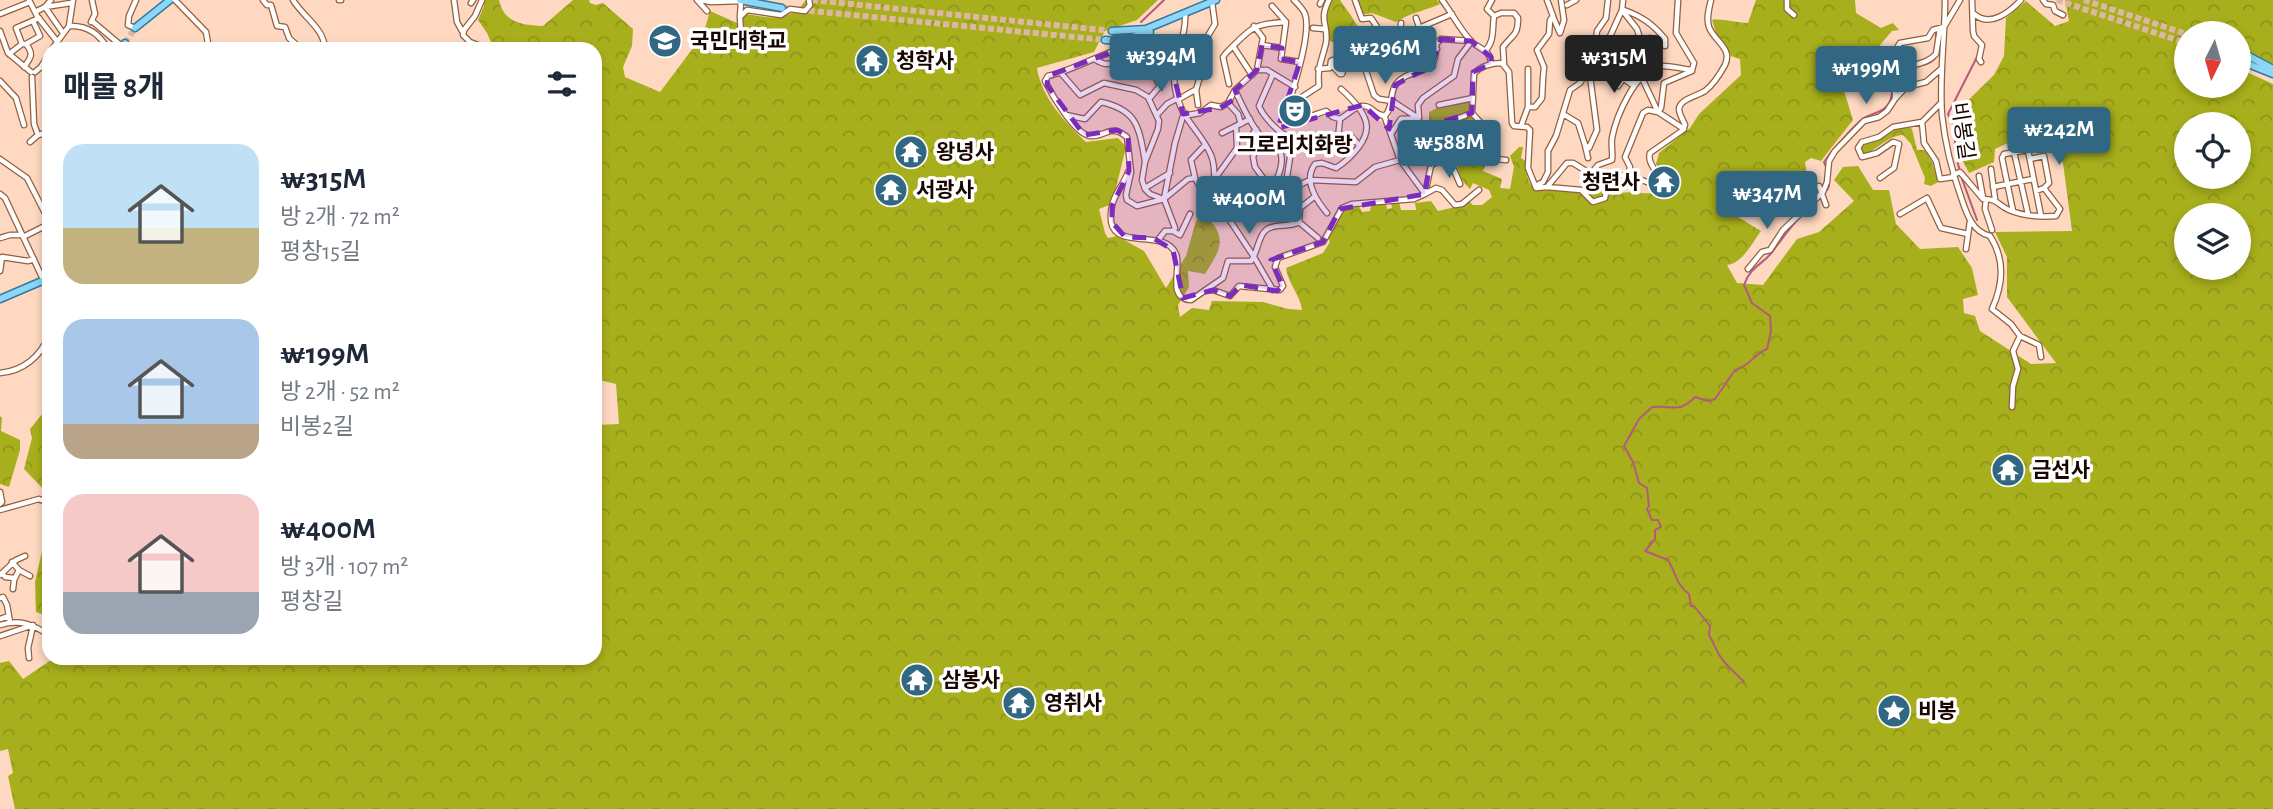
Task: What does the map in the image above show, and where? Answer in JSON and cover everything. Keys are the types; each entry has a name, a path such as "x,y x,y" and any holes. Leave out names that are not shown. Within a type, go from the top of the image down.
{"main road":[{"path":"135,28 173,0"},
{"path":"740,1 782,8"},
{"path":"1112,31 1146,29 1214,1"},
{"path":"1105,40 1119,41 1139,36 1162,27 1167,21"},
{"path":"2251,58 2273,71"},
{"path":"2251,65 2273,71"},
{"path":"0,299 42,281"}],"street":[{"path":"45,7 51,0"},
{"path":"69,26 85,26 92,21 95,14 92,0"},
{"path":"135,28 128,25 128,19 136,0"},
{"path":"173,0 206,32 208,42"},
{"path":"263,0 267,5 271,5 277,26 285,27 294,42"},
{"path":"293,0 299,10 307,14 324,42"},
{"path":"454,0 457,22 467,40 472,42"},
{"path":"463,32 475,16 482,0"},
{"path":"699,0 740,1 741,36"},
{"path":"699,0 707,11"},
{"path":"740,17 747,10 782,15 790,9 804,11 810,5 809,0"},
{"path":"1294,0 1304,13 1306,25 1295,87 1286,113 1291,118 1300,120 1326,111 1340,119"},
{"path":"1299,99 1319,86 1318,69 1326,40 1322,18 1329,0"},
{"path":"1354,0 1363,19 1371,18 1377,27 1381,44 1379,62"},
{"path":"1485,51 1490,46 1493,35 1494,16 1487,9 1492,0"},
{"path":"1546,0 1560,33 1564,20 1561,0"},
{"path":"1567,5 1576,0"},
{"path":"1534,186 1543,182 1548,172 1548,150 1556,136 1570,90 1580,83 1594,59 1598,31 1606,18 1608,0"},
{"path":"1607,43 1606,39 1622,10 1623,0"},
{"path":"1658,112 1661,108 1664,83 1692,70 1694,63 1676,33 1678,0"},
{"path":"1684,129 1679,107 1686,100 1708,89 1727,57 1726,49 1710,28 1708,17 1711,0"},
{"path":"1787,0 1787,9 1794,15"},
{"name":"비봉길","path":"1945,0 1942,28 1943,124 1954,176 1970,221 1980,234 1990,236 2000,254 2000,288 1992,309 2011,324 2020,336 2039,345 2041,357"},
{"path":"1895,99 1895,85 1899,73 1907,66 1930,60 1937,52 1942,28 1960,0"},
{"path":"1972,0 1973,31 1982,45 1979,59 1982,62"},
{"path":"1973,13 1983,19 1995,19 2021,0"},
{"path":"2043,0 2063,15"},
{"path":"0,14 30,1 40,36"},
{"path":"35,12 72,1 69,26 57,40 36,20"},
{"path":"1198,105 1196,90 1203,44 1214,26 1214,1"},
{"path":"1443,1 1471,41 1491,57 1491,64"},
{"path":"1272,6 1286,22 1281,59 1300,62"},
{"path":"45,7 63,33"},
{"path":"1622,10 1637,29 1641,41 1650,38"},
{"path":"1622,10 1645,18 1665,39 1665,46"},
{"path":"1494,16 1512,12 1518,18 1517,34 1503,47 1504,64 1509,72 1511,122 1514,126 1527,127 1531,133 1528,168 1534,186"},
{"path":"1185,13 1184,32 1173,71 1183,116 1205,145 1213,162 1214,209"},
{"path":"1419,28 1452,14"},
{"path":"1528,107 1535,107 1542,98 1544,67 1537,50 1549,34 1553,16"},
{"path":"1416,18 1426,44 1437,49"},
{"path":"24,67 32,57 32,50 24,44 16,28 36,20"},
{"path":"92,21 118,42"},
{"path":"1229,84 1223,57 1233,46 1254,26 1286,22"},
{"path":"1381,44 1400,34 1401,23"},
{"path":"85,26 103,42"},
{"path":"1254,26 1263,38 1258,70"},
{"path":"1313,28 1324,29"},
{"path":"1894,53 1899,43 1928,38 1933,30 1942,28"},
{"path":"9,54 49,30"},
{"path":"0,31 9,54 33,73"},
{"path":"1337,149 1340,119 1363,105 1379,115 1384,115 1391,109 1395,85 1403,78 1431,66 1436,44 1441,39 1471,41"},
{"path":"1419,118 1418,105 1423,98 1454,76 1458,60 1471,41"},
{"path":"1389,42 1397,53"},
{"path":"1597,42 1620,47 1624,52"},
{"path":"1176,57 1164,46 1133,44 1048,76 1045,81 1066,115 1084,135 1096,136 1117,131 1124,134 1129,141 1129,171 1112,206 1112,222 1119,233 1129,239 1158,240 1170,246 1176,255 1176,283 1180,296 1189,300 1223,278 1228,261 1251,261 1266,230 1293,226 1299,222"},
{"path":"1392,62 1404,48 1409,61 1418,58 1426,44"},
{"path":"1262,45 1282,48"},
{"path":"1233,46 1252,75"},
{"path":"1623,79 1616,86 1611,79 1625,64 1633,54 1632,49 1628,48 1622,56 1625,64 1640,77 1658,112"},
{"path":"1353,53 1357,61 1362,59 1374,95 1379,99 1392,101 1419,118"},
{"path":"32,57 42,56"},
{"path":"1095,60 1110,66 1125,58 1149,65 1160,86 1149,99"},
{"path":"1616,73 1631,84 1656,62 1661,66 1692,70"},
{"path":"1318,69 1330,68 1331,64"},
{"path":"1504,64 1491,64 1474,74 1472,113 1490,133 1483,150 1488,158 1506,160"},
{"path":"33,73 42,67"},
{"path":"1748,269 1762,252 1770,250 1783,230 1823,192 1828,182 1827,169 1831,156 1854,132 1869,118 1879,117 1887,111 1906,87 1926,82 1942,68"},
{"path":"1521,126 1528,107 1528,69"},
{"path":"1183,116 1200,113 1211,105 1221,107 1228,103 1235,90 1258,70 1267,70 1295,87"},
{"path":"33,73 34,124 38,135"},
{"path":"1061,73 1080,94 1104,83 1146,94 1157,115 1158,129 1145,162 1142,180 1144,188 1150,194 1164,199"},
{"path":"1273,74 1259,106 1261,113 1282,133 1293,138 1324,137 1331,150 1337,149 1351,136 1359,145"},
{"path":"1585,145 1589,148 1597,130 1590,76 1586,74"},
{"path":"1547,187 1567,163 1573,163 1591,174 1598,165 1612,160 1611,144 1616,122 1628,95 1640,77"},
{"path":"0,81 16,98 24,125"},
{"path":"1327,213 1314,197 1310,180 1311,168 1322,163 1336,168 1346,162 1367,132 1366,120 1341,89"},
{"path":"1157,115 1167,104 1196,90"},
{"path":"1235,90 1256,129 1278,149 1282,157 1272,191"},
{"path":"1439,105 1473,98"},
{"path":"1066,115 1085,119 1101,102 1112,104 1127,113 1139,127 1145,162"},
{"path":"1880,178 1894,168 1899,144 1893,142 1877,153 1862,157 1858,148 1862,142 1879,137 1894,127 1922,122 1942,102"},
{"path":"1213,180 1237,148 1238,114 1228,103"},
{"path":"1628,175 1630,167 1625,157 1643,113 1648,110 1658,112 1684,129"},
{"path":"1451,163 1454,159 1446,123 1472,113"},
{"path":"1563,114 1578,123 1588,158"},
{"path":"1384,115 1400,160 1425,194"},
{"path":"1173,231 1175,228 1164,199 1183,116"},
{"path":"1391,135 1401,118 1419,118"},
{"path":"1222,132 1250,120"},
{"path":"1922,122 1924,144 1936,161 1940,178 1954,176 1960,172 1985,199 1995,199 2013,211 2056,216 2060,209 2044,188"},
{"path":"1256,129 1252,135 1255,167 1299,222 1318,238"},
{"path":"1534,186 1581,190 1590,201 1599,202 1605,198 1610,178 1628,175 1653,183 1658,178 1651,164 1650,153 1684,129"},
{"path":"1854,132 1862,142"},
{"path":"30,142 42,134"},
{"path":"1400,160 1407,140 1426,134 1442,140 1449,138"},
{"path":"1283,203 1293,138"},
{"path":"1205,145 1191,160 1195,178 1214,209 1220,215 1225,214"},
{"path":"2013,211 2002,158 2004,154 2028,150 2041,216"},
{"path":"2014,152 2028,214"},
{"path":"2029,159 2044,156 2049,183 2036,191"},
{"path":"0,159 26,177 42,209"},
{"path":"1129,159 1131,172 1126,195 1127,200 1137,206 1164,199 1188,179 1195,178"},
{"path":"1283,203 1286,203 1294,190 1310,180 1356,182 1375,167 1400,160"},
{"path":"1425,194 1431,165 1438,162 1451,163"},
{"path":"1451,163 1461,184"},
{"path":"1991,169 1995,199"},
{"path":"1144,188 1170,173"},
{"path":"1979,176 1992,230"},
{"path":"1993,187 2033,179"},
{"path":"1225,214 1237,185 1245,180 1261,183 1272,191"},
{"path":"1819,186 1826,205"},
{"path":"1204,291 1213,290 1230,296 1239,286 1280,290 1283,286 1276,271 1278,258 1323,242 1342,208 1352,204 1414,199 1436,188 1442,190 1455,205 1462,204 1479,190"},
{"path":"0,194 5,198 34,259 42,270"},
{"path":"1299,222 1300,208 1314,197"},
{"path":"1900,214 1927,198 1941,228 1968,234"},
{"path":"1158,240 1165,232 1173,231 1180,235 1190,214"},
{"path":"1225,214 1273,290"},
{"name":"비봉길","path":"1966,249 1970,221"},
{"path":"0,238 9,235 23,236 42,227"},
{"path":"0,271 2,257 28,261 34,259"},
{"path":"2012,407 2013,386 2018,369 2013,351 2020,336"},
{"path":"0,373 26,366 42,349"},
{"path":"0,492 0,504"},
{"path":"0,510 41,500"},
{"path":"14,578 1,574 12,562 25,556"},
{"path":"12,562 30,576"},
{"path":"13,589 14,578 19,570"},
{"path":"0,598 3,597 7,605 10,619"},
{"path":"0,619 30,622 42,630"},
{"path":"0,625 10,619"},
{"path":"0,636 34,625"},
{"path":"29,658 28,648 34,625"}],"highlighted area":[{"path":"1441,39 1471,41 1491,57 1491,64 1473,72 1472,113 1444,121 1453,162 1430,163 1425,194 1340,209 1323,242 1271,260 1283,286 1277,291 1241,285 1230,296 1213,290 1183,298 1173,250 1153,238 1125,237 1112,222 1112,206 1129,171 1128,136 1117,130 1084,135 1047,85 1048,76 1133,44 1164,46 1176,57 1173,71 1183,114 1220,108 1238,97 1235,90 1257,70 1262,45 1282,48 1281,59 1300,62 1278,128 1363,105 1389,129 1395,85 1431,66"}],"green space":[{"path":"484,0 499,0 505,14 515,21 543,26 573,0 589,0 596,5 603,3 633,29 632,46 623,67 625,77 660,92 703,35 710,11 737,23 746,14 786,16 806,0 1158,0 1137,20 1105,31 1094,52 1037,68 1049,100 1086,142 1118,138 1126,147 1112,204 1099,209 1108,238 1117,236 1144,251 1166,288 1186,256 1196,221 1205,215 1213,223 1220,237 1218,251 1205,274 1188,271 1189,287 1178,305 1180,317 1192,308 1209,310 1212,301 1263,302 1302,310 1286,268 1323,253 1330,242 1327,237 1333,225 1342,212 1352,207 1359,206 1362,212 1370,211 1371,205 1386,203 1387,209 1392,208 1391,203 1399,202 1401,210 1416,210 1415,203 1431,201 1438,211 1464,205 1469,201 1473,205 1482,205 1492,197 1489,190 1473,183 1470,189 1461,178 1448,129 1433,126 1429,122 1429,112 1439,107 1470,99 1470,109 1484,128 1480,135 1487,138 1480,152 1487,162 1483,171 1502,179 1500,188 1510,189 1514,167 1510,156 1519,147 1523,147 1521,158 1527,162 1529,180 1535,189 1574,190 1595,182 1613,195 1658,192 1673,181 1656,164 1659,153 1690,128 1699,114 1741,75 1740,59 1731,56 1716,33 1712,20 1748,23 1756,0 1855,0 1856,13 1881,28 1893,23 1899,30 1892,31 1880,45 1883,54 1897,64 1878,82 1849,68 1841,81 1853,120 1821,161 1811,158 1805,162 1809,187 1791,205 1782,177 1738,190 1738,217 1761,231 1738,261 1727,265 1737,283 1763,285 1797,239 1819,232 1854,201 1834,180 1843,167 1858,166 1873,190 1889,190 1896,224 1920,249 1958,247 1972,268 1978,295 1963,299 1964,313 1975,316 1980,331 2031,364 2056,363 2007,297 2007,257 1995,232 2072,231 2063,163 2030,133 1995,149 1994,162 1969,173 1958,152 1960,129 1951,117 1994,75 2004,56 2006,18 2026,1 2055,26 2069,21 2065,0 2273,0 2273,67 2251,56 2251,21 2174,21 2174,98 2251,98 2251,74 2273,84 2273,809 15,809 8,776 13,773 8,749 0,751 0,663 9,661 23,679 44,665 602,665 602,425 619,424 616,384 602,381 602,42 491,42 478,20"},
{"path":"1331,0 1340,0 1362,34 1368,54 1358,56 1349,48 1330,41 1325,17"},
{"path":"1356,0 1437,0 1440,4 1396,22 1372,13 1361,15"},
{"path":"1908,126 1912,129 1917,150 1925,150 1932,162 1938,182 1931,186 1924,184 1925,178 1911,144 1903,135 1862,154 1856,149 1859,143"},
{"path":"42,414 42,488 24,469 32,438 30,429"},
{"path":"0,416 1,431 20,440 20,450 9,487 0,484"},
{"path":"42,551 42,614 36,612 35,582"}],"waterway":[{"path":"1141,22 1164,0"},
{"path":"1936,32 1936,41"},
{"path":"1923,65 1935,58 1940,45"},
{"path":"1959,168 1954,147 1957,132 1948,114 1977,57"},
{"path":"1836,147 1860,121 1889,104 1899,69 1905,63 1910,64"},
{"path":"1826,167 1824,162 1832,151"},
{"path":"1827,190 1829,175"},
{"path":"1961,176 1977,220"},
{"path":"1810,207 1816,203"},
{"path":"1744,682 1720,656 1709,635 1710,626 1694,606 1691,606 1689,594 1679,583 1668,560 1645,551 1655,539 1655,530 1661,527 1658,520 1652,520 1647,509 1647,488 1639,483 1633,462 1624,446 1639,419 1652,407 1680,407 1695,397 1708,401 1715,399 1735,370 1767,349 1771,331 1770,316 1752,303 1744,285 1750,273 1769,256 1806,211"}],"tunnel":[{"path":"812,0 1112,31"},
{"path":"2057,0 2174,39"},
{"path":"2084,0 2174,30"},
{"path":"782,8 1105,40"},
{"path":"126,42 135,28"}],"place":[{"name":"국민대학교","path":"665,41"},
{"name":"청학사","path":"872,61"},
{"name":"그로리치화랑","path":"1295,111"},
{"name":"왕녕사","path":"911,152"},
{"name":"청련사","path":"1664,182"},
{"name":"서광사","path":"891,190"},
{"name":"금선사","path":"2008,470"},
{"name":"삼봉사","path":"917,680"},
{"name":"영취사","path":"1019,703"},
{"name":"비봉","path":"1894,711"}]}
